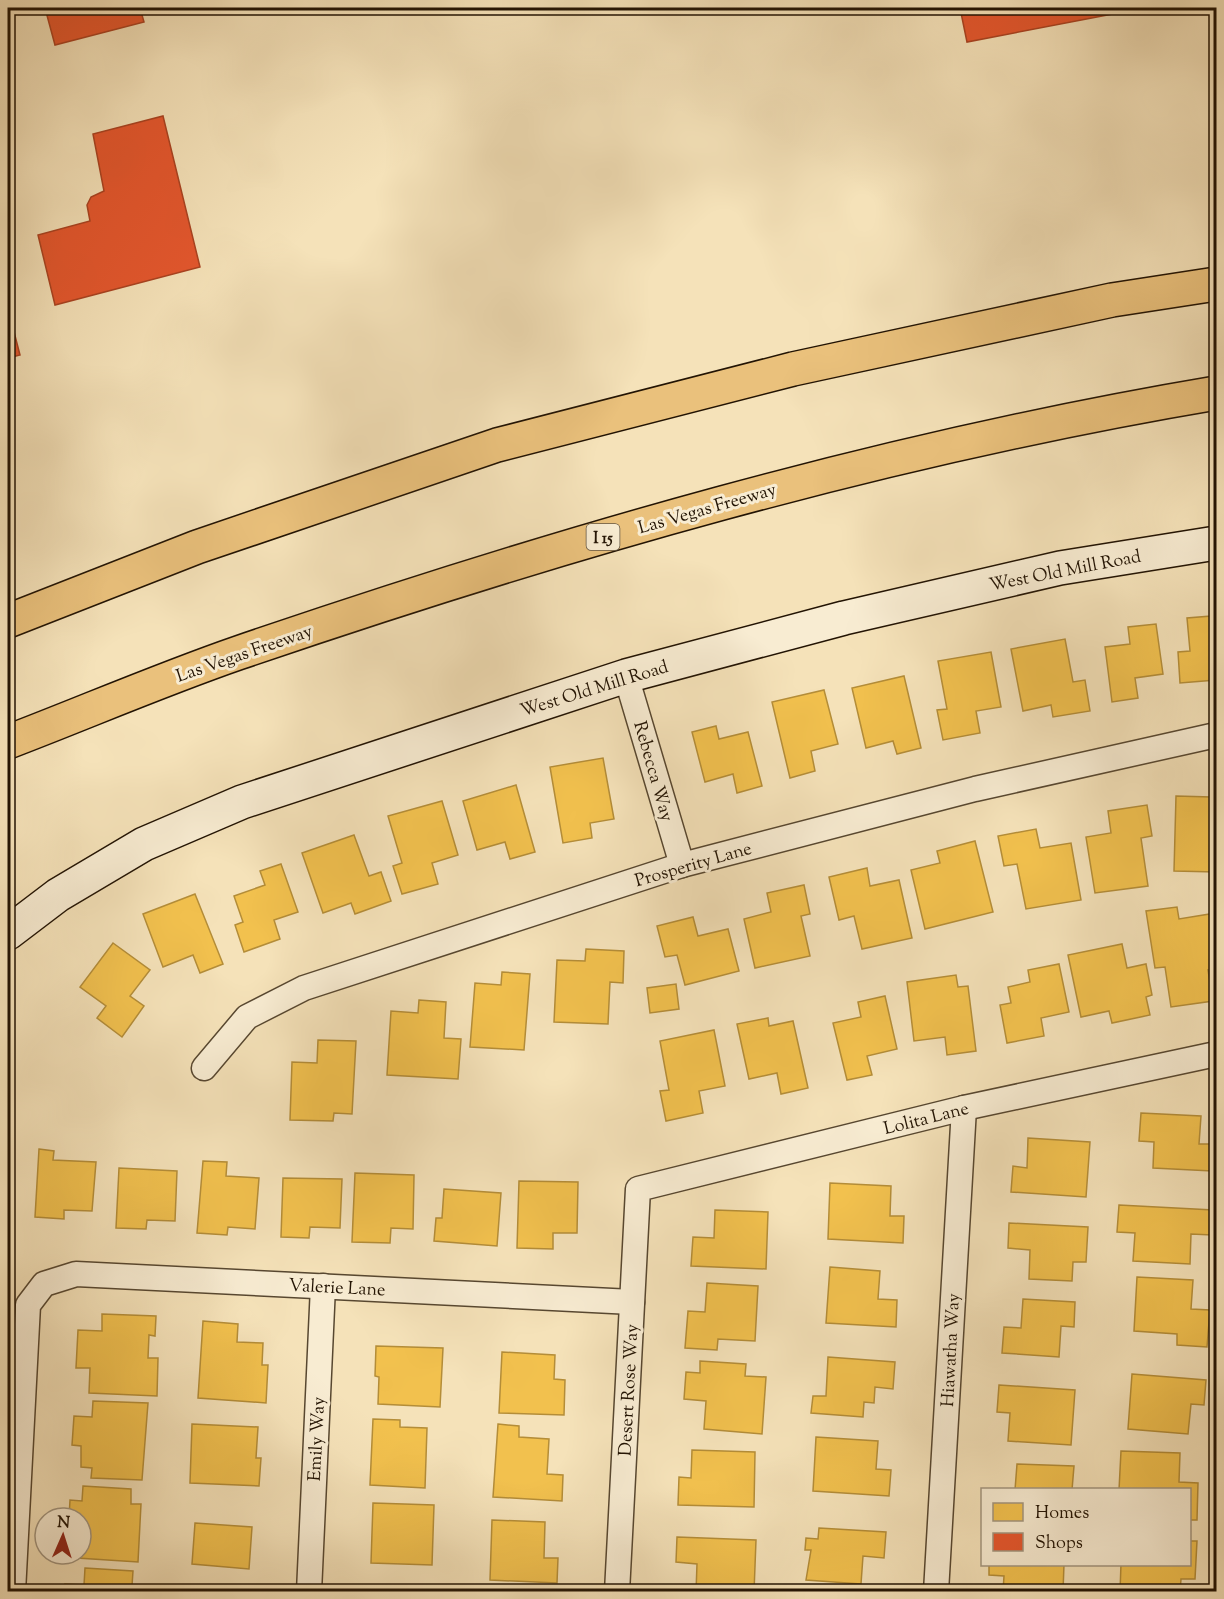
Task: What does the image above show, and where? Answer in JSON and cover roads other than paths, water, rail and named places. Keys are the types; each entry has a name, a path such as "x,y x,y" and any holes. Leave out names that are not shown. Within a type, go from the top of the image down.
{"highway":[{"path":"8,621 197,547 497,445 793,369 1112,300 1216,284"},
{"name":"Las Vegas Freeway","path":"8,742 235,654 545,554 842,471 1119,410 1216,393"}],"street":[{"name":"West Old Mill Road","path":"8,933 58,895 144,844 242,802 626,676 844,618 1037,573 1216,543"},
{"name":"Rebecca Way","path":"626,676 681,865"},
{"name":"Prosperity Lane","path":"204,1068 247,1017 304,988 681,865 975,789 1216,735"},
{"name":"Lolita Lane","path":"638,1189 964,1108 1216,1054"},
{"name":"Hiawatha Way","path":"936,1592 964,1108"},
{"name":"Desert Rose Way","path":"617,1592 638,1189"},
{"name":"Valerie Lane","path":"13,1592 28,1305 44,1284 76,1274 632,1302"},
{"name":"Emily Way","path":"309,1592 323,1286"}]}
